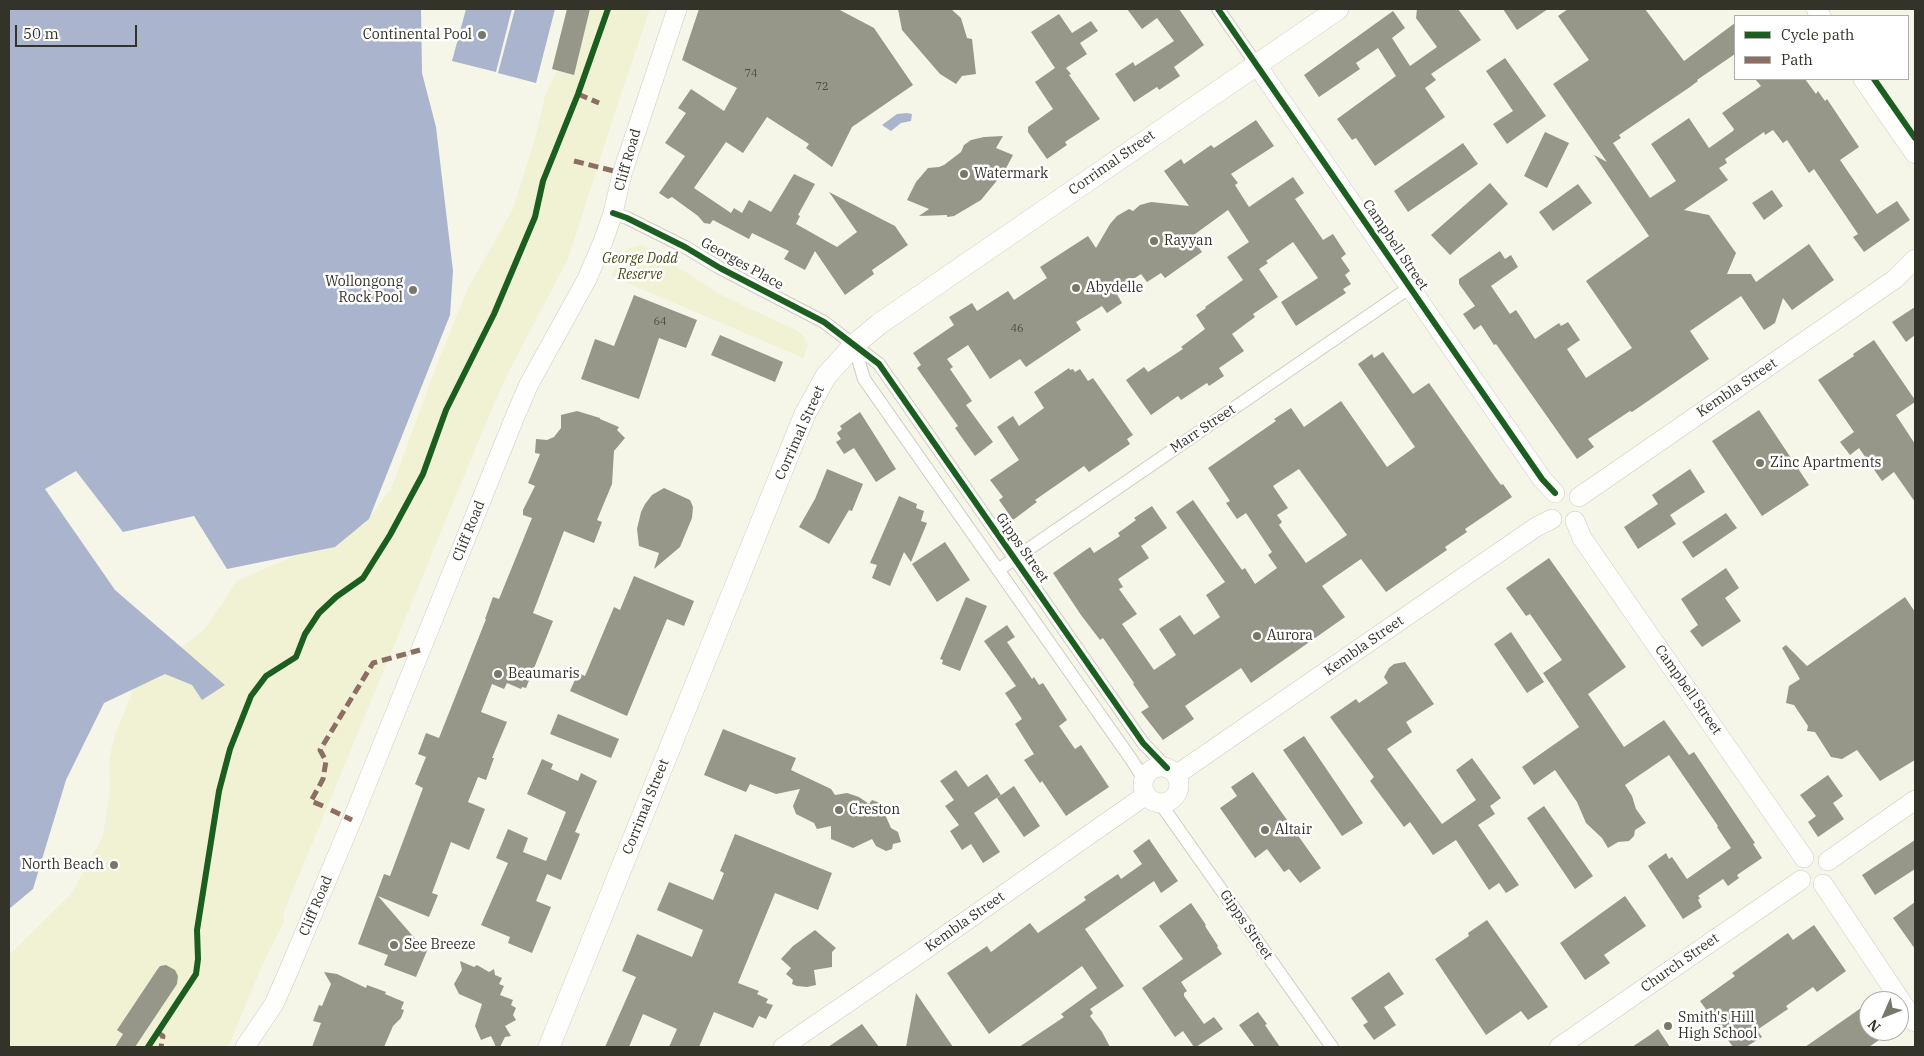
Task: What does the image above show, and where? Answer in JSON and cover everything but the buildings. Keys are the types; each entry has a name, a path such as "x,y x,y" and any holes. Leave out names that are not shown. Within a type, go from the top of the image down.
{"main road":[{"name":"Corrimal Street","path":"549,1047 805,414 826,376 854,345 879,324 1338,9"}],"street":[{"name":"Cliff Road","path":"245,1047 274,1004 289,970 352,820 514,419 530,384 587,279 613,214 622,174 677,9"},
{"name":"Campbell Street","path":"1218,9 1542,480 1555,493"},
{"path":"1865,80 1915,154"},
{"name":"Georges Place","path":"613,214 628,218 685,246 720,268 824,322 854,345"},
{"name":"Kembla Street","path":"1579,497 1895,279 1915,259"},
{"name":"Kembla Street","path":"1895,279 1915,271"},
{"name":"Marr Street","path":"998,570 1409,288"},
{"name":"Gipps Street","path":"854,345 878,364 1143,743 1171,772"},
{"name":"Gipps Street","path":"854,345 864,379 1131,759 1150,794 1332,1047"},
{"path":"1563,490 1579,497 1582,508 1581,514 1575,521 1561,524 1552,519 1549,514 1548,504 1555,493 1563,490"},
{"name":"Kembla Street","path":"1171,772 1536,527 1552,519"},
{"name":"Campbell Street","path":"1575,521 1582,538 1804,858"},
{"path":"1156,768 1171,772 1179,787 1178,793 1169,802 1150,794 1147,774 1156,768"},
{"name":"Kembla Street","path":"783,1047 1150,794"},
{"path":"1828,861 1915,800"},
{"path":"1811,854 1817,854 1828,861 1831,874 1823,884 1816,887 1810,886 1801,880 1798,870 1799,864 1804,858 1811,854"},
{"name":"Church Street","path":"1559,1047 1801,880"},
{"path":"1823,884 1915,1022"}],"green space":[{"path":"571,9 650,9 568,259 509,371 491,411 283,914 284,922 261,968 230,1043 225,1047 9,1047 9,955 71,894 103,836 110,790 109,760 115,735 136,683 205,629 237,581 364,525 391,489 438,362 468,288 513,209 536,135 545,96 563,58"},
{"name":"George Dodd Reserve","path":"643,245 723,296 798,331 805,338 808,346 803,358 611,276 624,252 630,248"}],"water":[{"path":"9,9 421,9 422,73 436,127 453,271 450,315 369,519 335,547 227,569 194,516 123,532 76,471 45,489 115,590 225,685 202,700 192,685 165,674 104,703 66,780 33,889 9,909"},
{"name":"Continental Pool","path":"466,9 512,9 496,72 452,61"},
{"path":"515,9 555,9 536,83 498,73"},
{"path":"897,114 912,114 911,121 901,123 891,131 882,125"}],"marked path":[{"path":"578,94 599,103"},
{"path":"574,161 614,171"},
{"path":"323,806 311,801 323,779 326,761 320,750 373,663 420,650"},
{"path":"331,810 352,820"},
{"path":"157,1032 163,1036 161,1047"}],"cycle path":[{"path":"148,1047 196,974 198,959 197,930 219,791 230,749 251,696 266,676 296,657 305,634 319,613 336,597 363,578 390,535 423,474 446,410 494,314 535,217 543,181 578,94 608,9"},
{"path":"1218,9 1542,479 1555,493"},
{"path":"1875,80 1915,138"},
{"path":"613,213 685,247 720,268 824,322 879,364 1143,743 1167,768"}],"place":[{"name":"Continental Pool","path":"482,35"},
{"name":"Watermark","path":"964,174"},
{"name":"Rayyan","path":"1154,241"},
{"name":"Abydelle","path":"1076,288"},
{"name":"Wollongong Rock Pool","path":"413,290"},
{"name":"Zinc Apartments","path":"1760,463"},
{"name":"Aurora","path":"1257,636"},
{"name":"Beaumaris","path":"498,674"},
{"name":"Creston","path":"839,810"},
{"name":"Altair","path":"1265,830"},
{"name":"North Beach","path":"114,865"},
{"name":"See Breeze","path":"394,945"},
{"name":"Smith's Hill High School","path":"1668,1026"}]}
